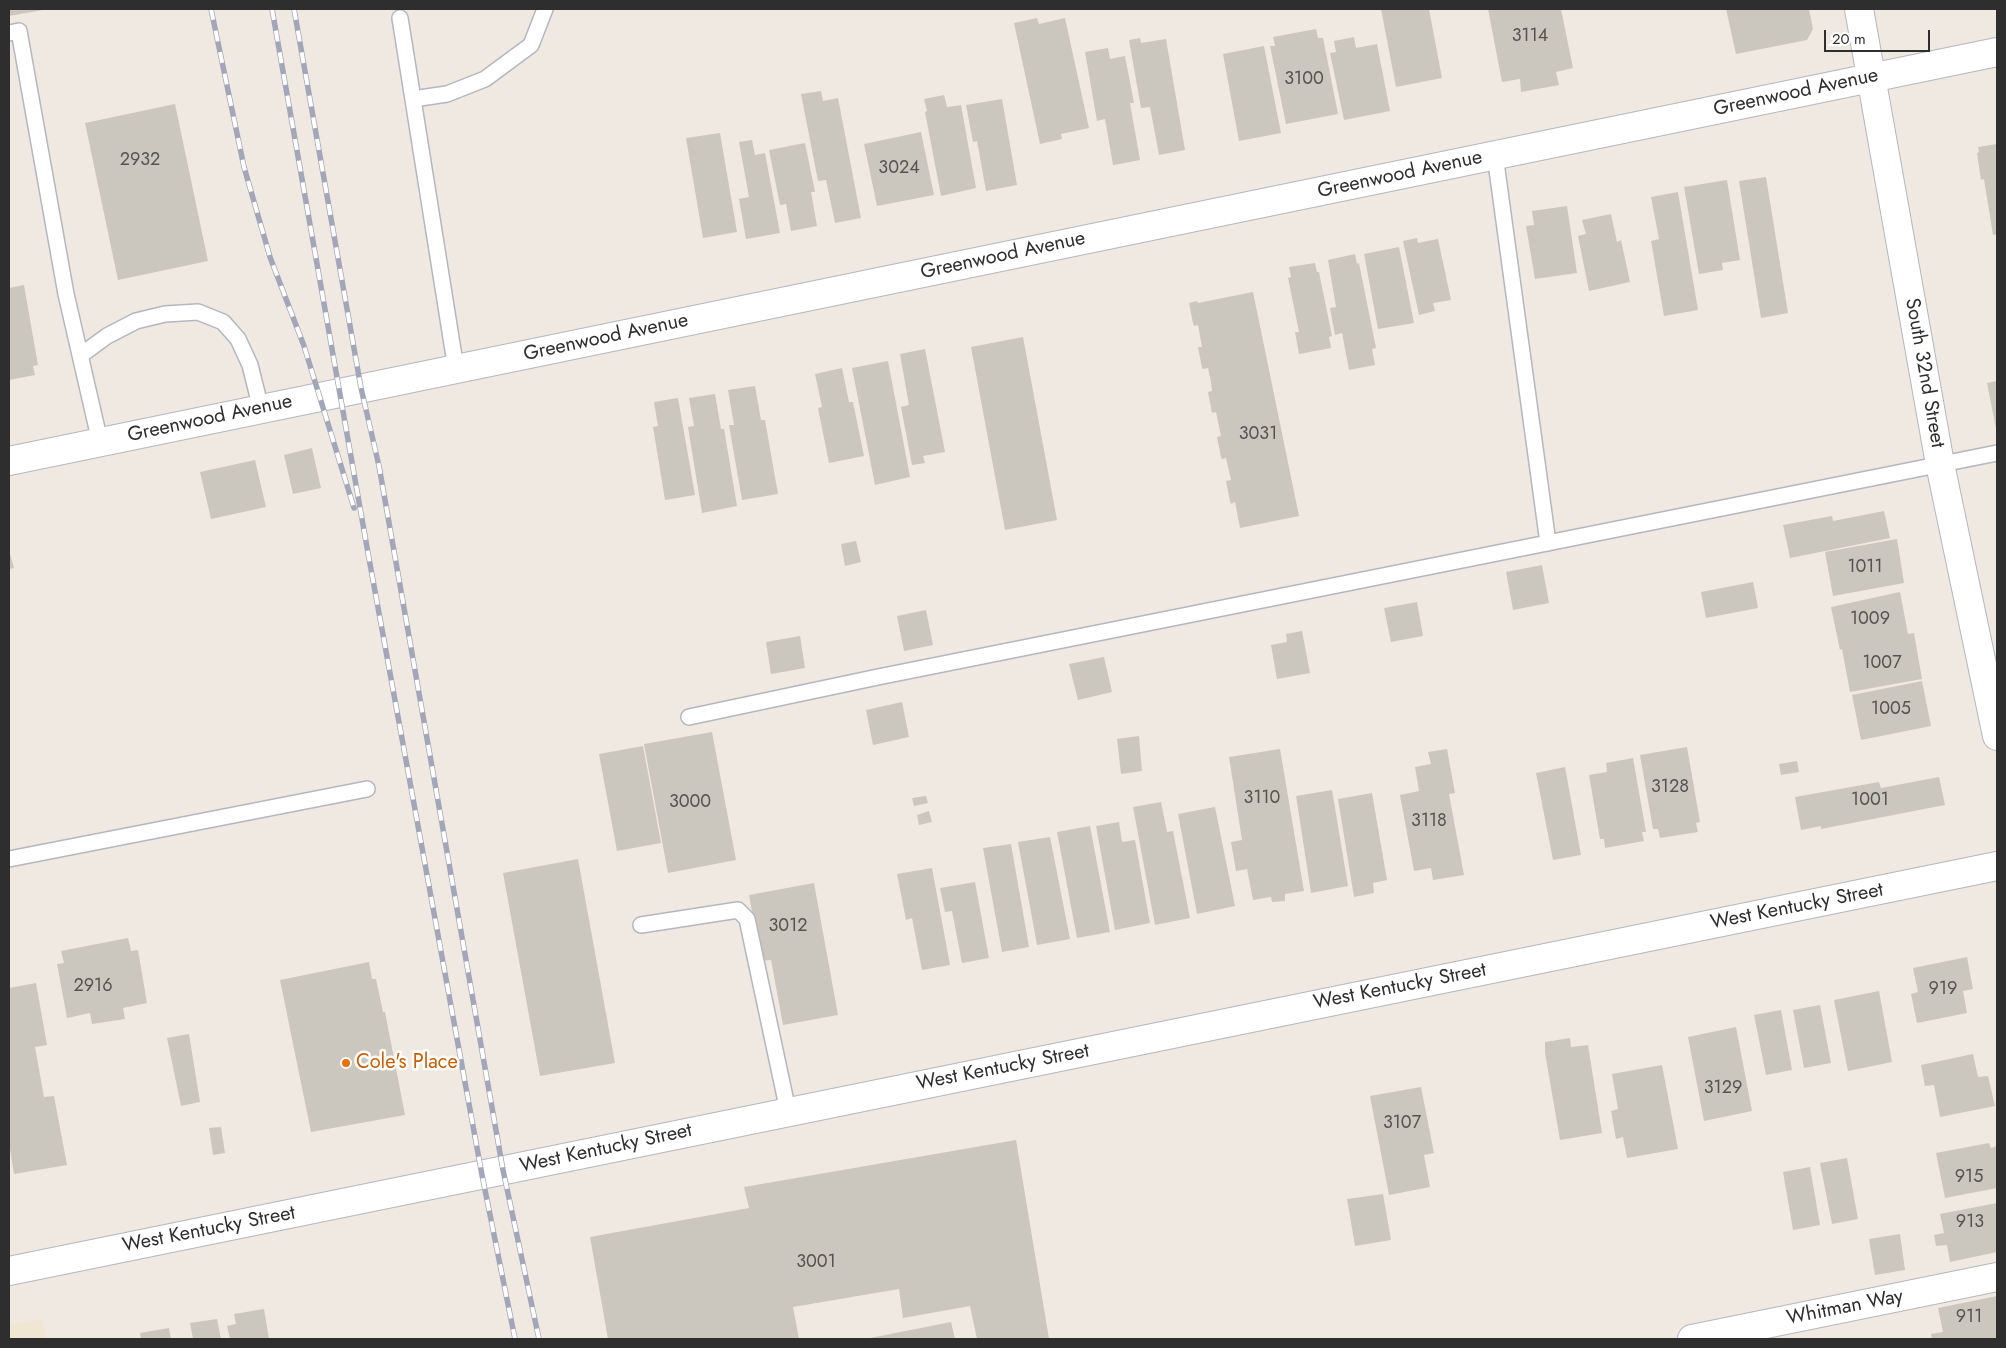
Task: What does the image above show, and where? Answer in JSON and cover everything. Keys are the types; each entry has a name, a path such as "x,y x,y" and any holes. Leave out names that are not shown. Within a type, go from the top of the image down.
{"street":[{"name":"South 32nd Street","path":"1859,9 1940,464 1997,736"},
{"name":"Greenwood Avenue","path":"9,461 1997,52"},
{"name":"West Kentucky Street","path":"9,1271 1997,866"},
{"name":"Whitman Way","path":"1692,1339 1997,1278"}],"lane":[{"path":"413,99 447,94 485,79 531,45 545,9"},
{"path":"400,18 456,368"},
{"path":"9,34 19,31 66,294 100,442"},
{"path":"1495,155 1548,543"},
{"path":"81,355 107,336 136,321 165,314 198,312 222,322 238,339 250,365 261,408"},
{"path":"690,717 1997,453"},
{"path":"9,859 367,789"},
{"path":"641,925 738,910 747,919 788,1111"}],"shaded area":[{"path":"42,1319 46,1339 9,1339 9,1325"}],"building":[{"path":"9,9 42,9 43,10 9,16"},
{"path":"1381,9 1429,9 1442,78 1396,87"},
{"path":"1488,9 1561,9 1573,68 1556,72 1559,85 1521,92 1520,79 1502,82"},
{"path":"1726,9 1809,9 1813,29 1807,40 1736,54"},
{"path":"1037,18 1039,24 1065,18 1089,128 1061,134 1062,139 1040,144 1014,23"},
{"path":"1316,29 1318,38 1323,38 1338,114 1286,124 1270,46 1275,46 1273,37"},
{"path":"1354,37 1356,48 1377,44 1390,111 1344,120 1330,53 1336,52 1334,41"},
{"path":"1140,38 1141,43 1166,39 1185,150 1159,155 1150,107 1141,108 1129,40"},
{"path":"1264,46 1281,133 1239,141 1223,54"},
{"path":"1108,48 1110,59 1125,56 1134,103 1130,103 1140,160 1114,165 1105,119 1097,121 1085,52"},
{"path":"821,91 823,101 838,98 861,218 835,223 826,180 818,181 801,94"},
{"path":"944,95 947,107 961,105 976,188 941,196 924,99"},
{"path":"1002,99 1017,185 986,191 977,141 973,142 966,105"},
{"path":"175,104 208,261 118,280 85,123"},
{"path":"921,132 934,195 877,206 864,144"},
{"path":"720,133 737,232 703,238 686,138"},
{"path":"752,140 755,155 765,153 780,233 746,239 739,199 749,197 739,142"},
{"path":"805,143 815,192 811,192 817,226 791,231 786,204 780,205 769,150"},
{"path":"1997,144 1997,234 1993,235 1984,179 1981,180 1977,153 1979,152 1978,147"},
{"path":"1766,177 1788,313 1761,318 1739,181"},
{"path":"1727,180 1740,260 1722,263 1723,270 1699,274 1684,187"},
{"path":"1678,192 1698,310 1664,316 1651,241 1659,239 1651,197"},
{"path":"1567,206 1577,273 1535,279 1526,226 1534,225 1532,211"},
{"path":"1611,214 1617,242 1621,240 1630,282 1589,291 1578,236 1586,234 1582,220"},
{"path":"1417,238 1418,243 1438,239 1451,300 1433,303 1435,311 1419,315 1403,241"},
{"path":"1399,247 1414,323 1378,329 1364,254"},
{"path":"1355,254 1357,264 1359,263 1376,348 1372,349 1375,365 1349,370 1342,333 1335,335 1330,308 1336,307 1328,260"},
{"path":"1315,263 1317,272 1319,272 1332,336 1329,337 1331,348 1299,354 1295,332 1299,332 1288,278 1291,277 1289,267"},
{"path":"24,285 38,365 33,366 35,375 9,380 9,288"},
{"path":"1253,292 1299,516 1240,528 1235,502 1231,504 1230,501 1226,481 1231,480 1226,458 1222,459 1221,457 1217,437 1221,436 1216,412 1212,413 1208,392 1212,391 1208,368 1202,368 1198,347 1202,347 1198,325 1194,326 1189,303 1197,301 1198,303"},
{"path":"1023,337 1057,520 1005,530 971,347"},
{"path":"925,349 945,452 923,456 925,463 912,465 901,407 909,405 900,354"},
{"path":"888,361 910,477 875,485 852,368"},
{"path":"842,368 849,402 853,402 864,456 829,463 818,408 822,407 815,374"},
{"path":"1997,381 1997,429 1996,429 1987,383"},
{"path":"755,386 761,420 765,420 778,494 742,500 729,425 734,425 728,390"},
{"path":"715,394 721,429 724,429 737,506 702,513 688,427 694,426 689,398"},
{"path":"678,398 695,495 665,500 653,427 658,426 654,402"},
{"path":"312,448 321,488 293,494 284,455"},
{"path":"255,460 266,507 211,519 200,472"},
{"path":"1884,511 1890,538 1790,558 1783,525 1832,516 1833,521"},
{"path":"1897,539 1904,583 1833,596 1825,552"},
{"path":"856,541 861,562 845,566 841,544"},
{"path":"9,550 14,568 9,569"},
{"path":"1542,565 1549,603 1513,610 1506,572"},
{"path":"1753,582 1758,608 1706,618 1701,592"},
{"path":"1900,592 1908,634 1914,633 1922,679 1850,692 1842,649 1840,650 1831,607"},
{"path":"1417,602 1423,636 1391,642 1384,608"},
{"path":"926,610 933,645 904,651 897,616"},
{"path":"1302,631 1310,673 1277,679 1271,645 1287,642 1286,634"},
{"path":"800,636 805,668 771,674 766,642"},
{"path":"1104,657 1112,692 1078,700 1069,664"},
{"path":"1922,681 1931,726 1861,740 1852,695"},
{"path":"902,702 909,737 873,745 866,710"},
{"path":"712,732 736,860 668,873 644,744"},
{"path":"1139,736 1142,771 1121,774 1117,739"},
{"path":"643,746 661,843 617,851 599,754"},
{"path":"1687,747 1700,822 1696,823 1698,832 1660,838 1658,829 1653,829 1640,755"},
{"path":"1280,749 1304,891 1285,894 1285,901 1272,902 1271,897 1253,900 1247,869 1236,871 1231,842 1242,840 1229,757"},
{"path":"1447,749 1455,793 1449,794 1464,875 1433,880 1431,868 1414,871 1400,795 1419,791 1415,767 1431,764 1428,752"},
{"path":"1633,758 1646,832 1642,832 1644,841 1605,848 1604,839 1600,839 1589,775 1607,772 1606,763"},
{"path":"1797,761 1799,772 1781,775 1779,764"},
{"path":"1565,767 1581,855 1553,860 1536,773"},
{"path":"1939,777 1945,805 1821,829 1821,826 1801,830 1795,797 1879,782 1881,788"},
{"path":"1332,790 1348,886 1311,893 1296,796"},
{"path":"1372,793 1387,880 1373,883 1374,893 1354,897 1338,799"},
{"path":"926,796 928,803 914,806 912,798"},
{"path":"1161,802 1167,832 1173,831 1190,918 1155,925 1133,807"},
{"path":"1215,807 1235,906 1197,914 1178,814"},
{"path":"929,811 932,822 919,825 917,815"},
{"path":"1119,822 1122,842 1135,840 1150,923 1115,930 1096,826"},
{"path":"1090,826 1110,932 1077,938 1057,832"},
{"path":"1050,837 1070,939 1037,945 1018,842"},
{"path":"1011,844 1029,947 1002,952 983,848"},
{"path":"578,859 615,1063 540,1076 503,873"},
{"path":"932,868 950,965 922,970 912,918 906,920 897,874"},
{"path":"975,882 989,958 962,963 952,911 945,912 940,888"},
{"path":"814,883 838,1015 783,1025 771,960 761,961 749,895"},
{"path":"128,938 131,951 138,950 147,1003 123,1008 125,1019 92,1024 90,1013 67,1018 57,964 64,963 61,951"},
{"path":"1967,957 1973,989 1963,991 1967,1013 1917,1023 1911,994 1918,992 1913,968"},
{"name":"Cole's Place","path":"369,962 372,979 376,979 383,1012 385,1012 405,1115 311,1132 280,980"},
{"path":"36,983 47,1045 35,1047 44,1097 54,1096 67,1165 14,1174 9,1143 9,988"},
{"path":"1879,991 1892,1062 1848,1071 1834,1000"},
{"path":"1820,1005 1831,1063 1804,1068 1793,1010"},
{"path":"1781,1010 1792,1070 1766,1075 1754,1015"},
{"path":"1736,1027 1752,1111 1704,1121 1688,1037"},
{"path":"189,1034 200,1102 181,1106 167,1038"},
{"path":"1570,1038 1571,1047 1588,1045 1602,1133 1560,1140 1545,1053 1545,1042"},
{"path":"1973,1054 1978,1077 1988,1076 1995,1106 1940,1117 1934,1085 1925,1086 1921,1065"},
{"path":"1662,1065 1678,1149 1627,1158 1623,1137 1616,1139 1611,1111 1618,1109 1612,1074"},
{"path":"1421,1087 1434,1153 1424,1155 1430,1187 1389,1195 1370,1096"},
{"path":"221,1127 225,1153 213,1155 209,1128"},
{"path":"1016,1140 1049,1339 977,1339 970,1306 903,1318 899,1289 793,1307 799,1339 608,1339 590,1237 749,1208 744,1187"},
{"path":"1989,1143 1991,1148 1997,1146 1997,1188 1945,1198 1936,1153"},
{"path":"1847,1158 1858,1219 1832,1224 1820,1163"},
{"path":"1810,1167 1820,1225 1793,1230 1783,1172"},
{"path":"1383,1194 1391,1240 1355,1246 1347,1199"},
{"path":"1997,1203 1997,1252 1950,1262 1947,1245 1936,1246 1934,1235 1944,1233 1940,1214"},
{"path":"1900,1234 1905,1270 1875,1275 1869,1239"},
{"path":"1997,1296 1997,1339 1932,1339 1931,1334 1943,1332 1938,1308"},
{"path":"264,1309 269,1339 230,1339 227,1326 236,1324 234,1314"},
{"path":"217,1319 221,1339 193,1339 190,1323"},
{"path":"951,1322 955,1339 870,1338"},
{"path":"169,1328 171,1339 141,1339 140,1333"}],"railway":[{"path":"211,9 244,167 270,257 304,346 354,508"},
{"path":"272,9 368,553 482,1175 515,1339"},
{"path":"294,9 361,388 379,466 503,1170 539,1339"}],"place":[{"name":"Cole's Place","path":"346,1063"}]}
